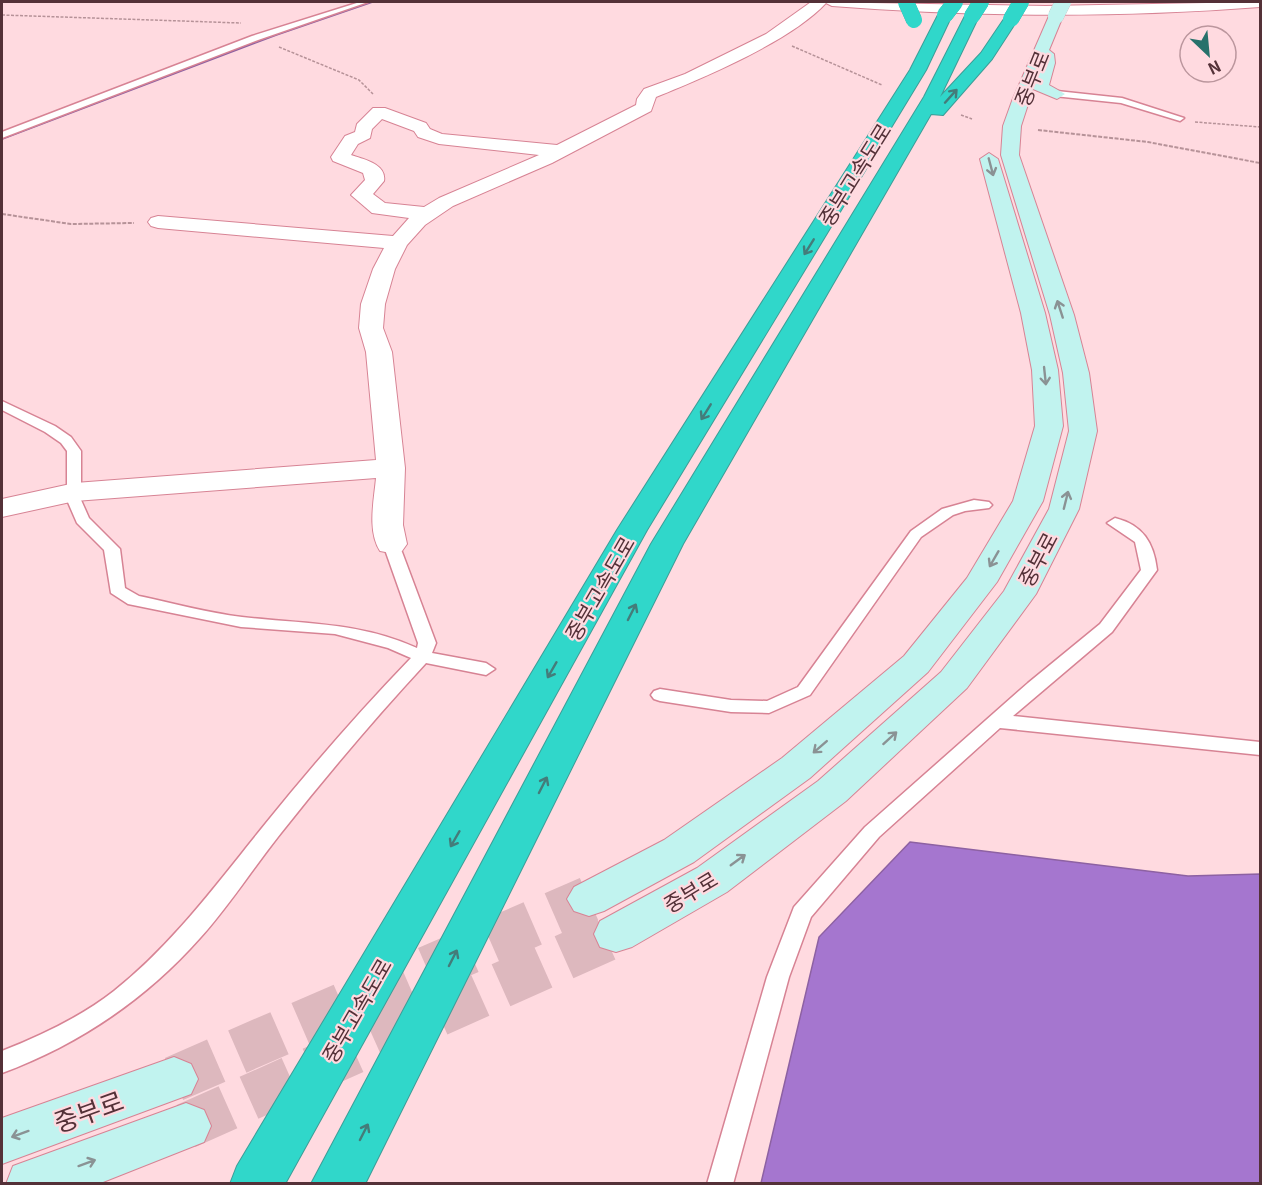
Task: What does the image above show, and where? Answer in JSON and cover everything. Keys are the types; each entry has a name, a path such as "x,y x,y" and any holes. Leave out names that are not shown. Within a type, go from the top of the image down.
{"highway":[{"path":"906,2 954,11"},
{"path":"898,155 987,56 1039,9"},
{"name":"중부고속도로","path":"256,1184 633,530 954,11"},
{"name":"중부고속도로","path":"337,1184 667,544 932,97 954,11"}],"main road":[{"name":"중부로","path":"616,934 712,880 832,791 954,680 1019,594 1064,509 1083,431 1076,373 1062,315 1010,155 1025,128 1044,45 1039,9"},
{"name":"중부로","path":"590,899 679,851 796,768 916,664 981,582 1028,501 1049,426 1045,370 1033,314 987,153 991,124 1000,99 1039,9"},
{"path":"1044,45 1047,63 1040,87 1057,94"},
{"path":"1025,128 1036,97 1057,94"},
{"name":"중부로","path":"2,1141 174,1079"},
{"path":"32,1184 186,1126"}],"street":[{"path":"391,544 388,525 391,468 379,352 371,328 373,304 384,269 398,243 428,214 446,202 560,151 645,107 645,99 650,93 691,77 771,37 819,2"},
{"path":"832,2 996,11 1081,11 1260,3"},
{"path":"428,214 373,207 361,195 374,181 375,176 370,169 340,156 351,140 364,134 363,128 379,112 420,127 424,133 439,139 560,151"},
{"path":"158,222 398,243"},
{"path":"2,508 75,492 391,468"}],"lane":[{"path":"2,135 290,26 365,2"},
{"path":"1057,94 1122,101 1180,118"},
{"path":"2,405 50,429 66,440 74,451 74,500 82,520 112,549 117,590 134,600 241,622 335,629 394,644 422,657 486,669"},
{"path":"660,695 731,706 769,707 804,691 916,534 935,517 953,509 972,504 984,505"},
{"path":"720,1184 778,978 802,913 872,832 1034,687 1106,628 1149,570 1147,546 1135,532 1115,523"},
{"path":"2,1062 50,1042 121,999 192,932 281,818 379,702 422,657 427,643 391,544"},
{"path":"998,721 1260,749"}],"path":[{"path":"2,15 290,26"},
{"path":"771,37 882,85"},
{"path":"270,44 359,80 371,89 379,112"},
{"path":"1180,118 1208,124 1260,127"},
{"path":"1025,128 1148,142 1260,162"},
{"path":"2,214 71,224 158,222"}],"shaded area":[{"path":"910,842 1188,876 1260,874 1260,1183 761,1183 819,937"}],"waterway":[{"path":"2,139 275,35 373,2"}],"tunnel":[{"path":"174,1079 589,899"},
{"path":"186,1126 616,934"}]}
